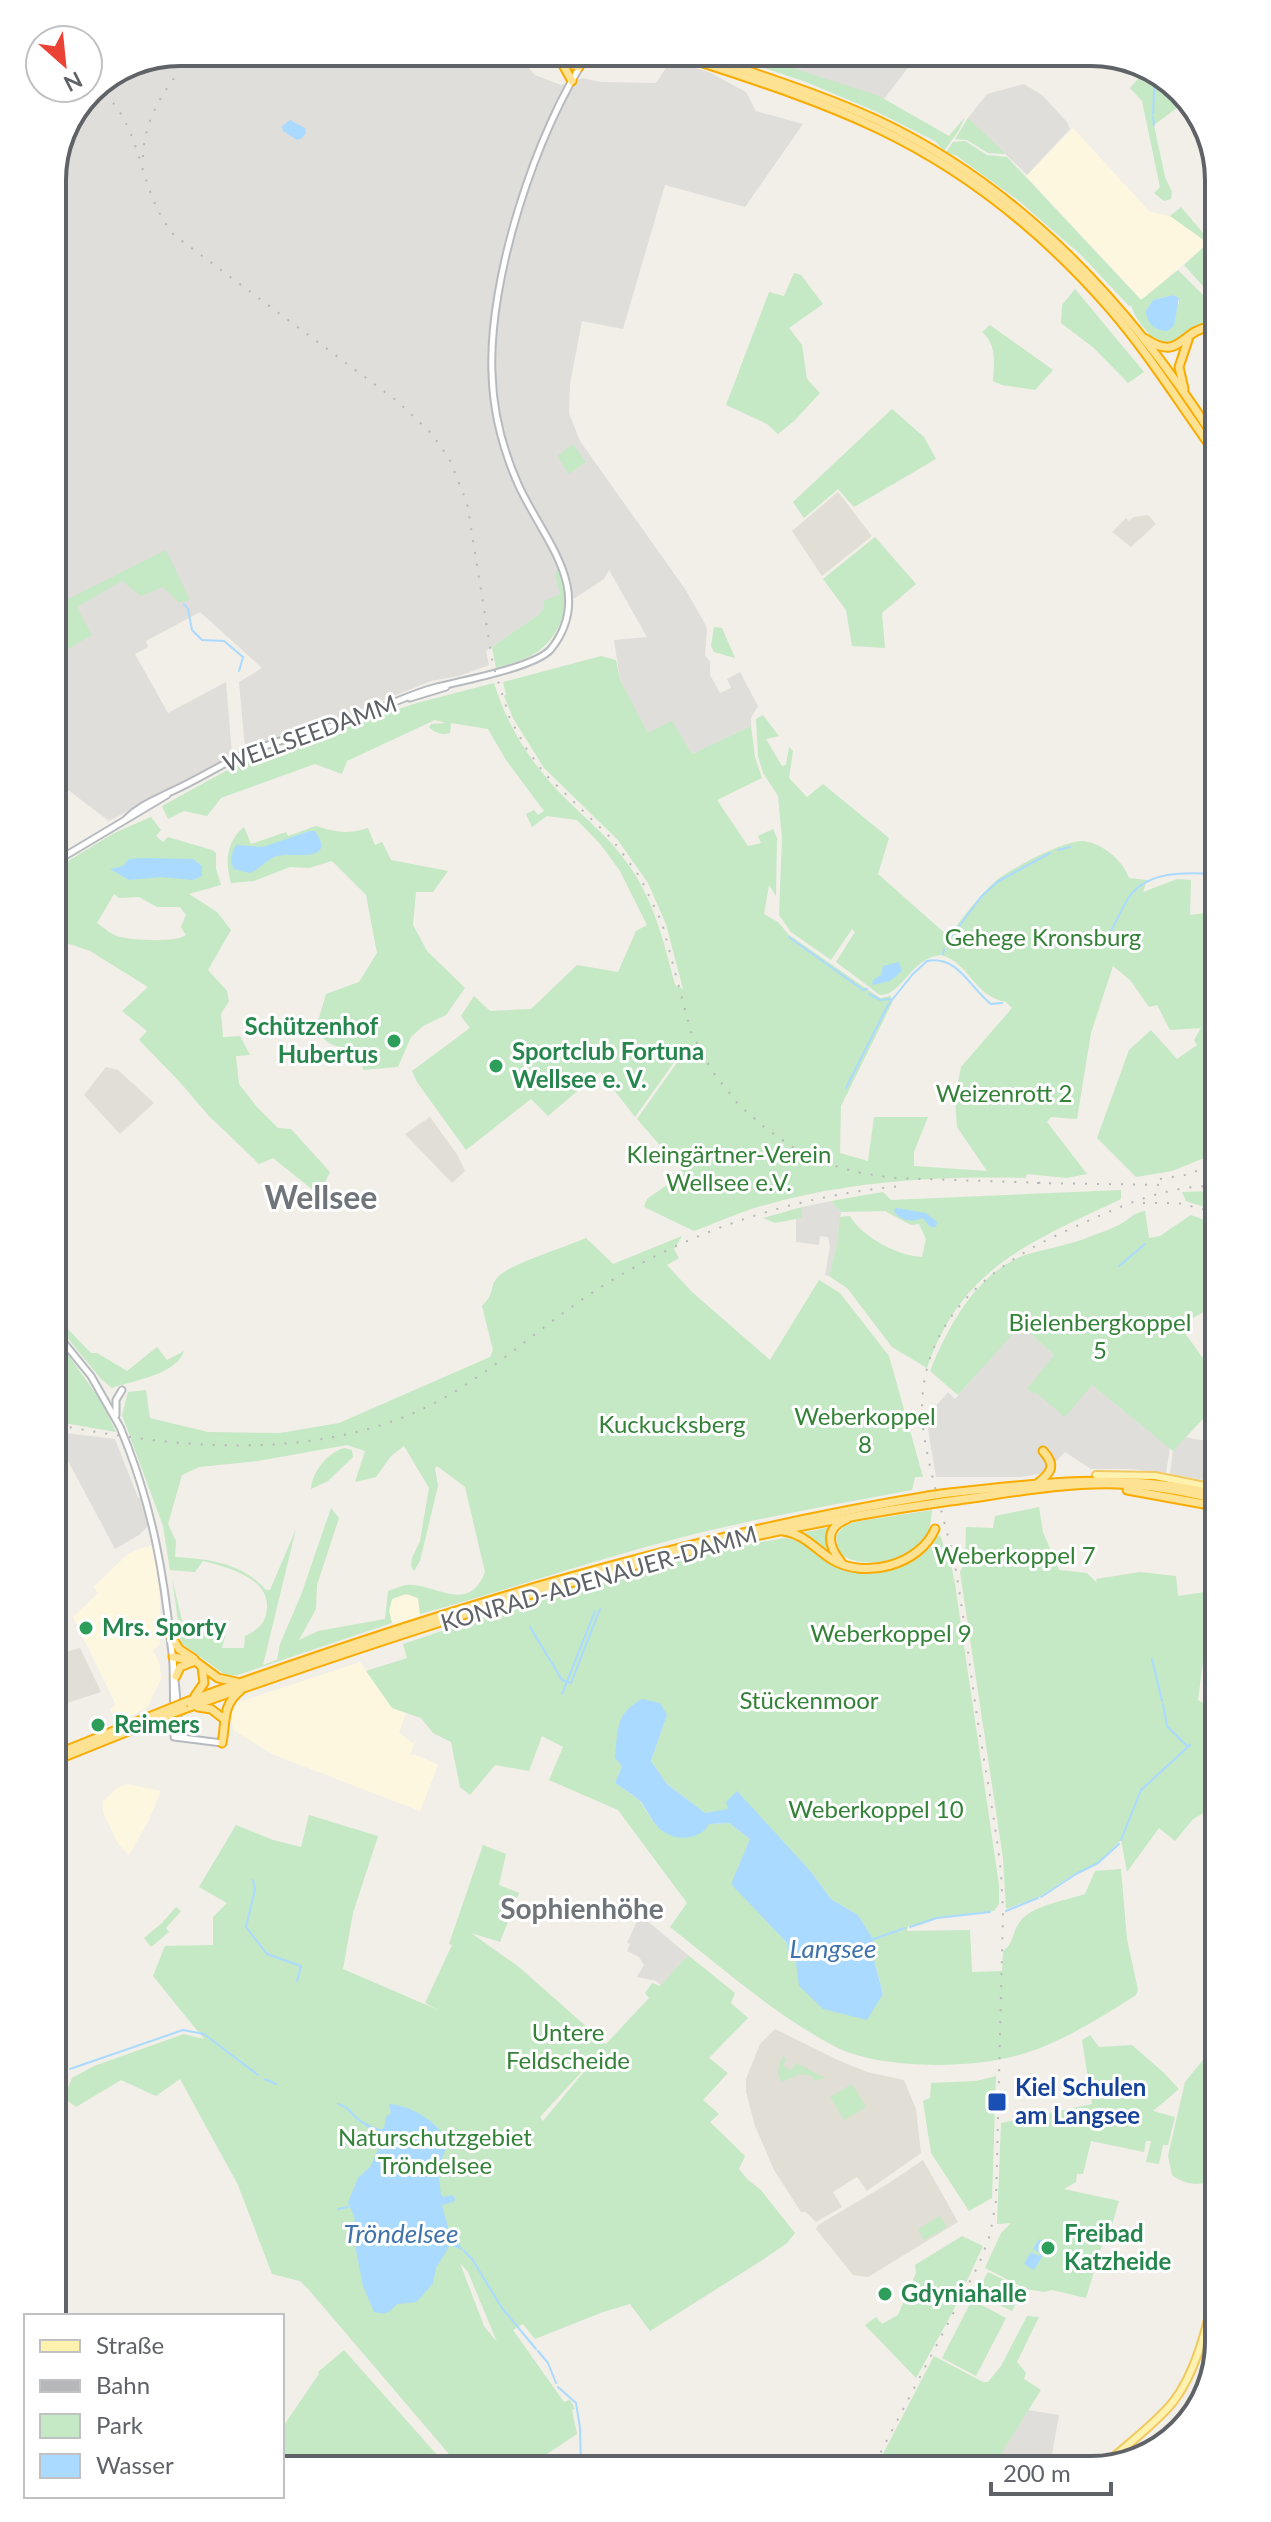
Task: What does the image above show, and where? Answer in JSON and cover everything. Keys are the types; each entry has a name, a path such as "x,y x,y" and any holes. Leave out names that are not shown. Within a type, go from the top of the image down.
{"highway":[{"path":"564,66 572,81"},
{"path":"710,66 860,121 936,161 990,196 1053,249 1113,312 1144,350 1205,438"},
{"path":"732,66 850,108 895,129 1005,199 1057,242 1105,291 1205,425"},
{"path":"1141,336 1164,348 1176,346 1205,328"},
{"path":"1189,337 1179,370 1189,402"},
{"path":"1038,1483 1052,1468 1052,1461 1043,1451"},
{"path":"1069,1480 1096,1475"},
{"name":"KONRAD-ADENAUER-DAMM","path":"171,1711 640,1556 771,1525 1069,1480 1156,1482 1205,1494"},
{"name":"KONRAD-ADENAUER-DAMM","path":"942,1498 1116,1484 1205,1495"},
{"path":"1056,1488 1129,1490 1205,1504"},
{"name":"KONRAD-ADENAUER-DAMM","path":"243,1685 601,1574 770,1531 929,1500"},
{"path":"841,1563 831,1549 831,1534 840,1522 860,1514"},
{"path":"770,1531 796,1534 831,1560 868,1567 899,1562 922,1549 935,1529"},
{"path":"170,1634 179,1649 221,1680 243,1685 229,1701 222,1743"},
{"path":"173,1657 199,1664"},
{"path":"176,1676 180,1667 199,1664"},
{"path":"186,1706 202,1689 205,1677 199,1664"},
{"path":"186,1706 211,1709 224,1719"},
{"path":"66,1750 171,1711"},
{"path":"66,1756 171,1711"}],"main road":[{"name":"WELLSEEDAMM","path":"66,855 169,793 249,752 423,691 516,666 538,656 553,643 563,628 569,612 568,582 524,498 508,458 494,392 492,346 502,281 518,211 533,168 579,67"},
{"path":"66,1345 91,1376 120,1427 157,1543 166,1589 176,1676 179,1725 176,1737"},
{"path":"116,1420 116,1402 122,1390"},
{"path":"1096,1475 1155,1476 1205,1486"},
{"path":"173,1657 176,1737"},
{"path":"179,1725 191,1739"},
{"path":"176,1737 222,1743"},
{"path":"1119,2452 1163,2413 1178,2394 1205,2330"}],"shaded area":[{"path":"180,66 527,66 535,75 561,85 583,78 600,82 656,83 667,66 689,66 711,73 746,92 756,111 803,124 745,207 665,185 623,329 582,321 570,384 569,413 580,441 685,589 704,622 707,629 705,655 710,662 710,675 720,693 731,688 727,679 740,672 758,706 751,718 751,726 692,754 648,734 620,680 614,640 647,637 609,570 604,579 575,598 566,596 544,608 486,651 489,665 459,676 431,681 337,719 245,749 239,682 262,668 200,612 146,641 148,647 135,654 168,713 226,682 232,755 109,821 66,788 66,172 78,130 96,104 104,104 105,94 143,72"},
{"path":"786,66 909,66 884,99"},
{"path":"1024,84 1042,95 1070,129 1027,175 968,118 987,94"},
{"path":"1073,128 1150,212 1170,216 1205,241 1205,246 1142,300 1026,176"},
{"path":"838,492 872,536 822,576 792,531"},
{"path":"1148,515 1156,524 1131,547 1112,532 1126,518 1129,521"},
{"path":"106,1067 118,1070 154,1103 120,1134 84,1095"},
{"path":"430,1117 465,1171 452,1183 405,1134"},
{"path":"831,1201 841,1212 829,1276 825,1275 830,1247 828,1237 820,1236 819,1245 796,1242 796,1219 802,1218 802,1207"},
{"path":"1020,1324 1054,1355 1028,1389 1036,1392 1092,1385 1170,1448 1166,1473 1091,1469 1065,1452 1045,1473 1021,1477 936,1477 926,1417 948,1392 955,1399"},
{"path":"66,1433 115,1439 138,1498 141,1498 148,1526 115,1549 66,1457"},
{"path":"1185,1437 1205,1441 1203,1480 1170,1474 1173,1451"},
{"path":"153,1546 159,1569 160,1644 153,1650 160,1665 161,1679 147,1708 116,1723 110,1709 116,1705 73,1617 98,1593 93,1587 128,1554"},
{"path":"406,1594 418,1598 420,1614 416,1620 397,1625 392,1623 389,1611 392,1599"},
{"path":"80,1648 101,1692 66,1703 66,1652"},
{"path":"360,1662 392,1708 406,1713 399,1733 414,1744 410,1756 414,1754 438,1765 420,1811 274,1755 233,1730 231,1710 239,1702"},
{"path":"127,1784 161,1791 129,1855 118,1844 103,1812 103,1801 117,1788"},
{"path":"640,1915 688,1955 661,1985 637,1977 644,1965 639,1957 627,1951 630,1944 627,1943"},
{"path":"775,2029 867,2072 904,2080 916,2109 921,2153 867,2191 857,2177 833,2192 842,2207 816,2222 806,2212 801,2212 774,2170 755,2126 746,2092 746,2079 760,2044"},
{"path":"923,2160 958,2222 868,2277 853,2275 816,2229 818,2225"},
{"path":"1028,2410 1059,2415 1052,2456 1000,2456"}],"green space":[{"path":"759,66 787,66 879,96 949,136 965,117 944,151 935,141 875,111"},
{"path":"1139,78 1154,85 1178,107 1154,125 1165,177 1172,192 1171,199 1164,201 1154,193 1160,187 1142,101 1130,88"},
{"path":"968,118 1006,154 988,153 967,140 955,139"},
{"path":"965,141 987,155 1007,157 1141,300 1178,270 1205,297 1205,324 1170,343 1156,340 1140,323 1131,305 1080,254 1019,201 957,156 946,152 953,142","holes":["1173,295 1179,298 1179,304 1146,311 1153,300"]},
{"path":"1181,207 1203,233 1205,231 1205,241 1170,216"},
{"path":"1205,246 1205,288 1184,265"},
{"path":"794,273 801,275 823,304 789,328 802,345 807,379 820,393 778,434 767,424 726,405 769,292 784,296"},
{"path":"1075,289 1144,372 1128,383 1094,348 1061,323 1062,305"},
{"path":"990,325 1053,370 1035,390 993,381 992,348 982,332"},
{"path":"892,409 924,437 936,459 854,507 838,489 804,518 793,502"},
{"path":"573,444 586,462 569,474 557,456"},
{"path":"875,537 916,584 882,613 885,648 852,646 846,610 823,579"},
{"path":"166,550 190,600 179,603 163,587 141,596 122,581 77,607 92,635 66,650 66,600"},
{"path":"558,568 566,602 554,635 532,655 496,668 492,647 538,615 544,608 543,601 560,594 555,574"},
{"path":"714,627 722,628 735,658 714,652 711,646"},
{"path":"601,656 616,660 620,680 648,733 672,721 692,754 751,726 755,757 762,778 717,800 748,846 761,843 758,836 773,829 777,838 776,896 769,885 764,914 880,998 891,996 892,1003 841,1106 840,1153 868,1161 874,1117 928,1117 914,1152 914,1166 987,1171 957,1127 955,1097 961,1067 1012,1008 986,993 959,965 941,955 921,963 894,990 880,995 836,962 855,932 852,929 831,960 791,932 779,915 782,838 778,796 763,773 758,756 756,719 763,715 779,736 766,739 782,766 786,765 789,747 793,751 789,778 807,797 823,784 889,838 878,874 948,936 997,880 1038,856 1074,842 1089,842 1110,853 1129,878 1147,880 1143,892 1177,879 1191,880 1190,915 1205,913 1205,1158 1172,1171 1136,1177 1097,1138 1129,1050 1151,1030 1177,1059 1197,1045 1194,1040 1201,1028 1170,1030 1157,1005 1149,1007 1130,980 1113,966 1091,1033 1077,1119 1051,1117 1047,1122 1087,1174 1067,1178 1027,1174 1025,1178 928,1179 864,1185 800,1196 694,1231 644,1207 647,1199 684,1173 637,1119 686,1050 635,1117 600,1072 548,1116 531,1099 466,1150 412,1071 470,1028 461,1016 474,996 490,1011 531,1009 577,965 618,972 636,931 647,925 620,871 601,845 577,820 547,816 532,827 526,814 534,810 538,815 544,811 506,760 488,729 451,723 450,733 441,734 429,727 431,724 446,723 435,720 347,761 342,774 315,764 221,798 207,816 184,811 168,819 162,806 259,755 417,703 494,683 515,732 534,762 556,789 609,841 632,870 649,900 675,985 683,989 666,924 648,883 617,839 544,768 513,718 504,696 503,682"},
{"path":"151,817 161,830 156,836 163,842 168,837 216,853 216,869 221,885 189,894 217,912 231,930 208,970 227,991 229,1001 221,1014 223,1037 240,1036 250,1055 236,1056 239,1084 257,1107 278,1128 291,1129 330,1172 319,1195 273,1158 259,1164 209,1116 139,1040 147,1031 122,1011 148,987 90,951 66,943 66,862 114,833","holes":["114,894 119,898 139,897 157,907 180,907 186,915 181,927 186,935 154,940 126,938 114,935 97,923"]},
{"path":"316,826 342,832 368,828 375,845 382,842 391,860 448,871 433,892 416,892 413,925 427,951 465,988 446,1015 423,1026 411,1037 398,1067 363,1070 361,1056 356,1049 332,1044 316,1028 326,994 359,982 377,953 366,895 332,861 309,868 290,867 254,881 231,883 228,853 244,827 251,844"},
{"path":"1121,1190 1121,1199 1029,1244 980,1281 959,1305 942,1333 927,1368 892,1347 847,1288 829,1276 840,1217 850,1216 872,1238 913,1256 922,1257 926,1239 919,1224 911,1225 885,1211 841,1212 831,1201 883,1192 891,1200"},
{"path":"1205,1191 1205,1207 1186,1201 1182,1192"},
{"path":"802,1207 802,1218 775,1223 763,1218"},
{"name":"Bielenbergkoppel 5","path":"1145,1211 1149,1238 1160,1236 1191,1215 1205,1220 1205,1311 1180,1326 1205,1359 1205,1417 1173,1451 1092,1385 1065,1417 1027,1389 1054,1355 1021,1325 958,1395 930,1371 955,1320 978,1288 992,1275 1025,1255 1084,1239 1115,1227"},
{"name":"Kuckucksberg","path":"682,1236 674,1249 679,1258 667,1265 692,1292 770,1360 819,1280 840,1293 889,1356 923,1477 915,1477 912,1490 698,1533 420,1614 418,1598 406,1594 392,1599 389,1611 392,1623 238,1675 227,1676 181,1643 172,1578 185,1633 194,1631 196,1637 221,1622 225,1636 222,1648 244,1648 245,1636 265,1618 266,1597 254,1581 212,1563 203,1561 195,1572 170,1570 163,1526 122,1415 128,1392 146,1390 150,1418 208,1432 280,1433 339,1423 490,1357 493,1350 482,1306 503,1273 586,1238 613,1264","holes":["347,1445 365,1451 355,1482 376,1477 391,1456 404,1446 429,1488 420,1541 412,1558 414,1571 420,1561 438,1486 437,1466 465,1487 485,1572 478,1585 460,1595 417,1585 388,1591 385,1619 318,1631 299,1640 316,1609 317,1585 339,1518 331,1508 301,1595 280,1644 277,1660 263,1665 296,1529 270,1590 225,1564 175,1557 176,1541 168,1524 182,1475 199,1467 258,1461"]},
{"path":"66,1327 91,1353 97,1353 127,1371 157,1347 167,1360 184,1351 172,1366 142,1379 112,1388 66,1336"},
{"path":"66,1352 101,1401 116,1432 66,1423"},
{"path":"344,1448 352,1450 353,1457 328,1481 311,1489 314,1476 322,1464"},
{"name":"Weberkoppel 7","path":"1039,1507 1043,1532 1059,1570 1087,1573 1097,1583 1096,1579 1140,1572 1176,1576 1178,1596 1205,1592 1205,1646 1198,1700 1205,1704 1205,1812 1193,1819 1175,1841 1159,1828 1127,1872 1121,1840 1098,1863 1039,1897 1006,1909 1003,1858 960,1572 965,1563 966,1527 993,1528 995,1516"},
{"path":"932,1510 926,1537 907,1554 870,1562 847,1558 838,1552 836,1536 844,1526"},
{"path":"831,1527 827,1536 830,1555 801,1533"},
{"path":"936,1534 941,1537 945,1550 948,1549 955,1584 999,1885 999,1904 994,1911 937,1918 908,1926 907,1931 970,1930 972,1972 1002,1971 1003,1951 1024,1917 1040,1908 1085,1894 1095,1871 1121,1869 1127,1939 1138,1990 1136,1995 1060,2039 1011,2057 969,2064 895,2063 850,2053 810,2032 748,1989 670,1927 687,1903 618,1810 549,1780 563,1747 542,1736 529,1771 495,1765 470,1795 460,1787 451,1742 433,1733 421,1718 392,1708 366,1671 407,1658 403,1644 540,1598 695,1554 784,1538 800,1542 838,1567 865,1572 894,1568 920,1555","holes":["667,1715 651,1761 667,1784 705,1813 728,1810 778,1839 812,1873 831,1899 858,1915 873,1939 872,1952 883,1993 796,1962 788,1952 787,1943 732,1884 750,1839 729,1823 652,1820 639,1800 615,1783 622,1766"]},
{"path":"309,1815 378,1836 353,1913 343,1969 438,2010 425,2003 452,1945 449,1944 483,1845 506,1854 499,1885 519,1893 500,1942 471,1933 519,1967 606,2044 649,1998 645,1993 652,1983 660,1986 688,1955 735,1993 731,2003 748,2018 709,2058 728,2073 703,2100 719,2114 710,2122 745,2156 739,2169 760,2189 795,2233 787,2243 764,2259 650,2331 630,2304 535,2339 523,2324 513,2330 564,2402 570,2400 575,2409 572,2410 577,2434 544,2456 451,2456 309,2290 300,2281 272,2274 238,2185 180,2079 156,2096 121,2080 76,2107 66,2100 72,2078 94,2066 184,2034 204,2039 153,1976 165,1946 213,1945 213,1917 227,1903 199,1887 236,1825 301,1847","holes":["587,2068 543,2121 540,2117","460,2263 468,2272 497,2342 484,2326"]},
{"path":"176,1907 181,1911 166,1928 169,1932 151,1947 144,1938"},
{"path":"1090,2035 1099,2047 1132,2045 1179,2089 1153,2111 1175,2117 1159,2164 1146,2162 1151,2141 1146,2141 1144,2152 1091,2141 1083,2174 1077,2174 1076,2182 1064,2189 1119,2201 1086,2298 1052,2290 1026,2289 985,2268 1001,2233 1011,2223 997,2224 1001,2123 1092,2104 1082,2040"},
{"path":"783,2056 786,2058 783,2066 791,2070 796,2063 825,2078 814,2081 812,2076 800,2074 782,2082 778,2073"},
{"path":"1205,2058 1205,2183 1177,2179 1172,2175 1168,2156 1185,2082"},
{"path":"996,2076 992,2198 969,2211 931,2153 923,2101 930,2098 931,2083 976,2081"},
{"path":"852,2084 866,2107 844,2120 830,2097"},
{"path":"940,2216 947,2227 924,2240 918,2229"},
{"path":"962,2236 983,2246 952,2313 916,2378 865,2325 876,2317 882,2324 898,2315 916,2273 915,2265"},
{"path":"988,2272 1023,2289 1012,2311 976,2294"},
{"path":"972,2300 1006,2318 976,2376 942,2358"},
{"path":"1027,2316 1039,2317 1017,2362 1026,2373 1024,2379 1041,2390 1000,2456 883,2454 934,2356 983,2382 988,2382 1001,2366"},
{"path":"344,2350 438,2456 284,2456 284,2425 318,2372"}],"water":[{"path":"290,120 305,128 302,138 297,140 283,131 282,126"},
{"path":"1173,295 1179,298 1174,326 1167,331 1155,328 1149,322 1146,311 1153,300"},
{"path":"315,831 321,841 317,852 277,856 250,873 232,866 236,845 263,847"},
{"path":"129,859 193,859 202,866 202,876 193,880 161,877 129,880 110,869 123,866"},
{"path":"899,962 902,971 890,981 872,985 873,980 881,975 883,966"},
{"path":"896,1208 926,1213 937,1222 936,1227 930,1227 923,1218 904,1219 894,1211"},
{"name":"Langsee","path":"642,1699 660,1703 667,1715 651,1761 667,1784 705,1813 728,1809 726,1802 737,1791 812,1873 831,1899 858,1915 873,1939 872,1952 883,1994 867,2020 823,2009 799,1986 796,1962 788,1952 787,1943 731,1884 750,1839 729,1823 709,1824 695,1836 670,1835 657,1826 641,1802 615,1783 622,1766 615,1758 620,1723 627,1710"},
{"name":"Tröndelsee","path":"389,2104 423,2116 437,2127 448,2143 438,2169 441,2195 455,2198 454,2202 442,2205 449,2231 464,2251 450,2245 436,2268 433,2283 416,2302 397,2304 382,2313 374,2312 363,2286 352,2230 355,2219 348,2202 358,2178 370,2167 382,2141 386,2117 391,2113"},
{"path":"1039,2239 1049,2245 1034,2270 1024,2264 1031,2252 1039,2256 1040,2253 1033,2249"}],"waterway":[{"path":"1153,114 1154,85"},
{"path":"1153,117 1154,125"},
{"path":"184,604 192,630 202,640 224,641 243,657 239,671"},
{"path":"1058,850 1070,847"},
{"path":"948,941 981,897 997,882 1050,853"},
{"path":"1104,942 1137,888 1168,875 1205,874"},
{"path":"789,937 863,990 867,989"},
{"path":"943,954 944,949"},
{"path":"912,975 927,961 938,960 963,974 991,1004 1002,1003"},
{"path":"846,1088 888,1005 912,975"},
{"path":"869,994 880,1000 890,999"},
{"path":"1119,1266 1145,1244"},
{"path":"530,1627 562,1680 571,1683 600,1609"},
{"path":"562,1694 595,1611"},
{"path":"1152,1659 1162,1701"},
{"path":"1163,1704 1167,1726 1187,1746"},
{"path":"1121,1840 1141,1790 1190,1745"},
{"path":"1041,1897 1098,1863 1119,1844"},
{"path":"253,1880 255,1889 246,1927 267,1954 301,1966 297,1981"},
{"path":"1006,1911 1038,1898"},
{"path":"910,1927 937,1918 990,1912"},
{"path":"871,1940 905,1928"},
{"path":"70,2069 183,2030 204,2034 258,2075"},
{"path":"265,2079 276,2084"},
{"path":"338,2104 367,2125 382,2131 385,2127"},
{"path":"364,2123 380,2138"},
{"path":"338,2209 348,2207"},
{"path":"464,2251 502,2308 536,2349"},
{"path":"538,2351 548,2363 556,2383"},
{"path":"558,2387 576,2403 581,2456"}],"railway":[{"path":"143,157 153,113 177,74"},
{"path":"105,95 124,119 152,197 174,235 397,401 431,433 449,458 467,503 493,665 510,719 544,773 611,838 640,877 662,923 691,1032 712,1071 738,1104 794,1148 825,1163 856,1172 893,1178 1046,1183"},
{"path":"1160,1179 1205,1168"},
{"path":"1037,1183 1165,1185"},
{"path":"66,1426 145,1439 232,1445 276,1444 362,1431 404,1417 452,1394 580,1301 654,1257 693,1239 733,1223 816,1199 901,1186"},
{"path":"879,2456 979,2264 990,2235 996,2201 1003,1912 1001,1872 956,1571 924,1435 922,1397 928,1364 941,1334 959,1307 982,1283 1008,1263 1105,1213 1158,1194 1205,1186"},
{"path":"1143,1203 1178,1203 1205,1210"}],"place":[{"name":"Schützenhof Hubertus","path":"394,1041"},
{"name":"Sportclub Fortuna Wellsee e. V.","path":"496,1066"},
{"name":"Mrs. Sporty","path":"86,1628"},
{"name":"Reimers","path":"98,1725"},
{"name":"Kiel Schulen am Langsee","path":"997,2102"},
{"name":"Freibad Katzheide","path":"1048,2248"},
{"name":"Gdyniahalle","path":"885,2294"}],"district":[{"name":"Wellsee","path":"321,1198"},
{"name":"Sophienhöhe","path":"582,1909"}],"park label":[{"name":"Gehege Kronsburg","path":"1043,938"},
{"name":"Weizenrott 2","path":"1004,1094"},
{"name":"Kleingärtner-Verein Wellsee e.V.","path":"729,1169"},
{"name":"Weberkoppel 8","path":"865,1431"},
{"name":"Weberkoppel 9","path":"891,1634"},
{"name":"Stückenmoor","path":"809,1701"},
{"name":"Weberkoppel 10","path":"876,1810"},
{"name":"Untere Feldscheide","path":"568,2047"},
{"name":"Naturschutzgebiet Tröndelsee","path":"435,2152"}]}
